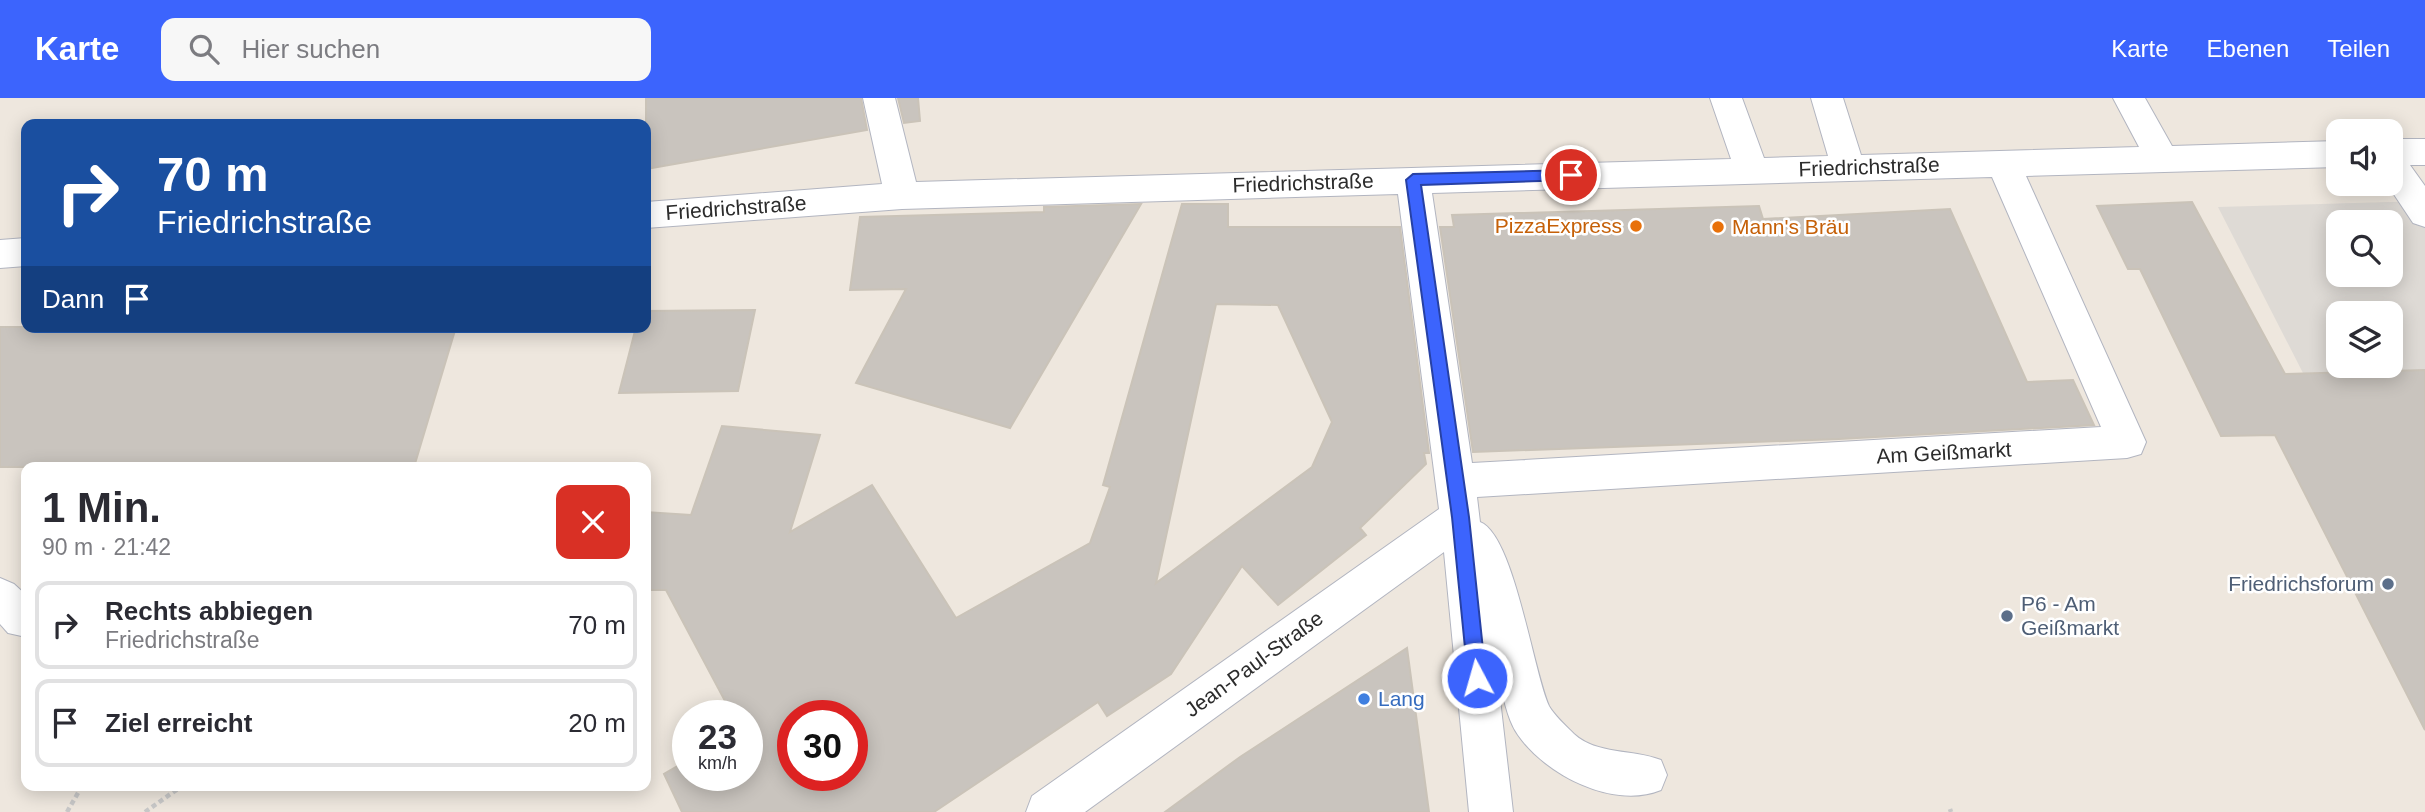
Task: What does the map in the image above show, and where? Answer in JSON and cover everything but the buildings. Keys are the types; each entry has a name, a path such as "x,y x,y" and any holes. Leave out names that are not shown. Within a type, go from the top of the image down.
{"street":[{"path":"879,98 902,195"},
{"path":"1727,98 1752,170"},
{"path":"1827,98 1848,168"},
{"path":"2129,98 2162,159"},
{"path":"2403,152 2425,152"},
{"name":"Friedrichstraße","path":"651,215 902,195 2326,154"},
{"name":"Am Geißmarkt","path":"1458,499 2127,442 2003,163"},
{"path":"1413,180 1458,499 1491,812"},
{"path":"2403,181 2425,214"},
{"path":"0,254 21,252"},
{"path":"1458,499 1486,560 1500,599 1507,634 1532,719 1561,751 1597,769 1645,775"},
{"name":"Jean-Paul-Straße","path":"1048,812 1458,499"},
{"path":"0,597 21,617"}],"path":[{"path":"67,812 79,791"},
{"path":"145,812 175,791"}],"shaded area":[{"path":"2425,201 2425,370 2403,371 2403,301 2326,301 2326,372 2303,373 2218,207"}],"place":[{"name":"PizzaExpress","path":"1636,226"},
{"name":"Mann's Bräu","path":"1718,227"},
{"name":"Friedrichsforum","path":"2388,584"},
{"name":"P6 - Am Geißmarkt","path":"2007,616"},
{"name":"Lang","path":"1364,699"}],"route":[{"path":"1477,678 1460,517 1413,180 1571,175"}]}
